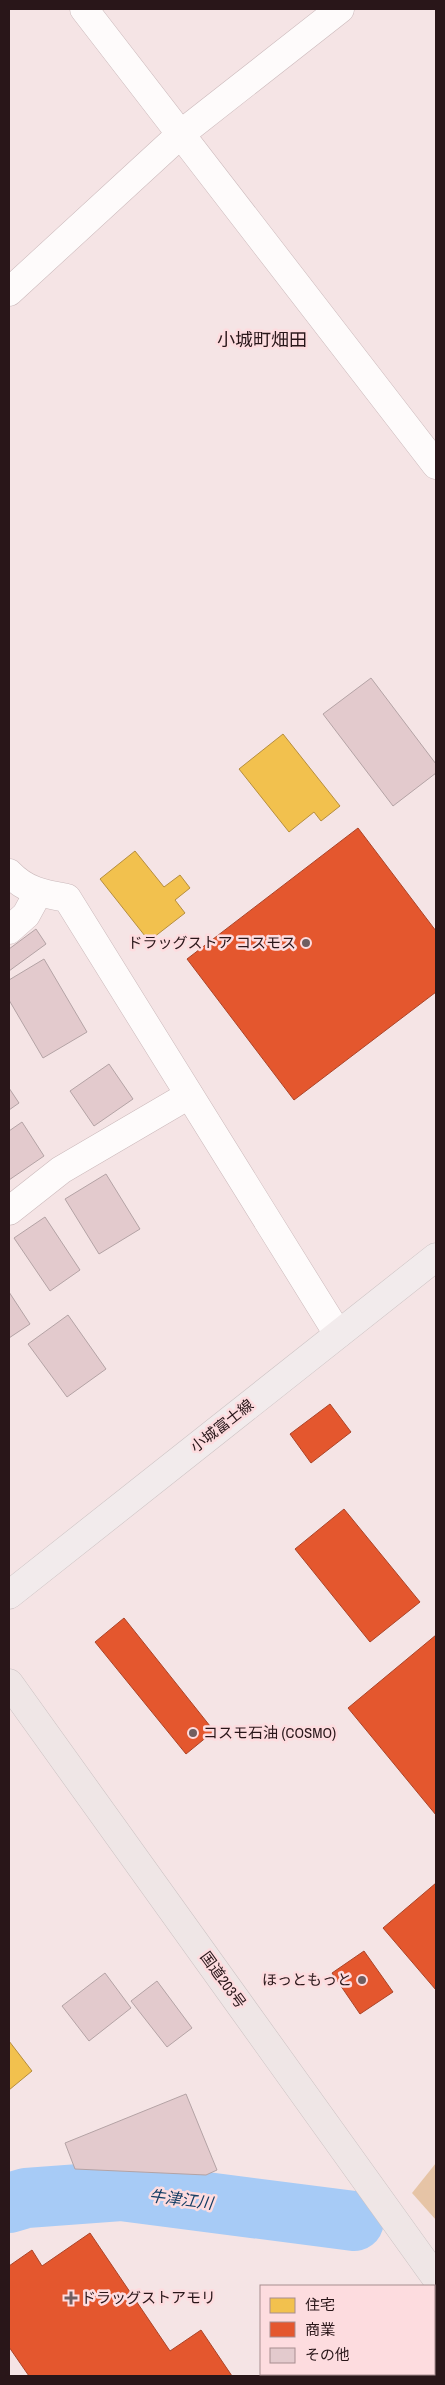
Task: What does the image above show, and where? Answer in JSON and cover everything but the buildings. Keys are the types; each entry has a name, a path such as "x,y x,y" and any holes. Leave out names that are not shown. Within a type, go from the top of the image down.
{"highway":[{"name":"国道203号","path":"9,1684 436,2278"}],"main road":[{"name":"小城富士線","path":"9,1595 436,1257"}],"street":[{"path":"84,9 182,133 436,465"},
{"path":"9,292 182,133 340,9"},
{"path":"9,873 19,884 38,893 67,898 338,1334"},
{"path":"9,930 26,915 38,893"},
{"path":"9,1211 61,1170 189,1096"}],"shaded area":[{"path":"436,2163 436,2220 412,2193"}],"waterway":[{"name":"牛津江川","path":"9,2203 26,2198 121,2191 354,2221"}],"place":[{"name":"ドラッグストア コスモス","path":"306,943"},
{"name":"コスモ石油 (COSMO)","path":"193,1733"},
{"name":"ほっともっと","path":"362,1980"},
{"name":"ドラッグストアモリ","path":"71,2298"}],"district":[{"name":"小城町畑田","path":"262,340"}]}
